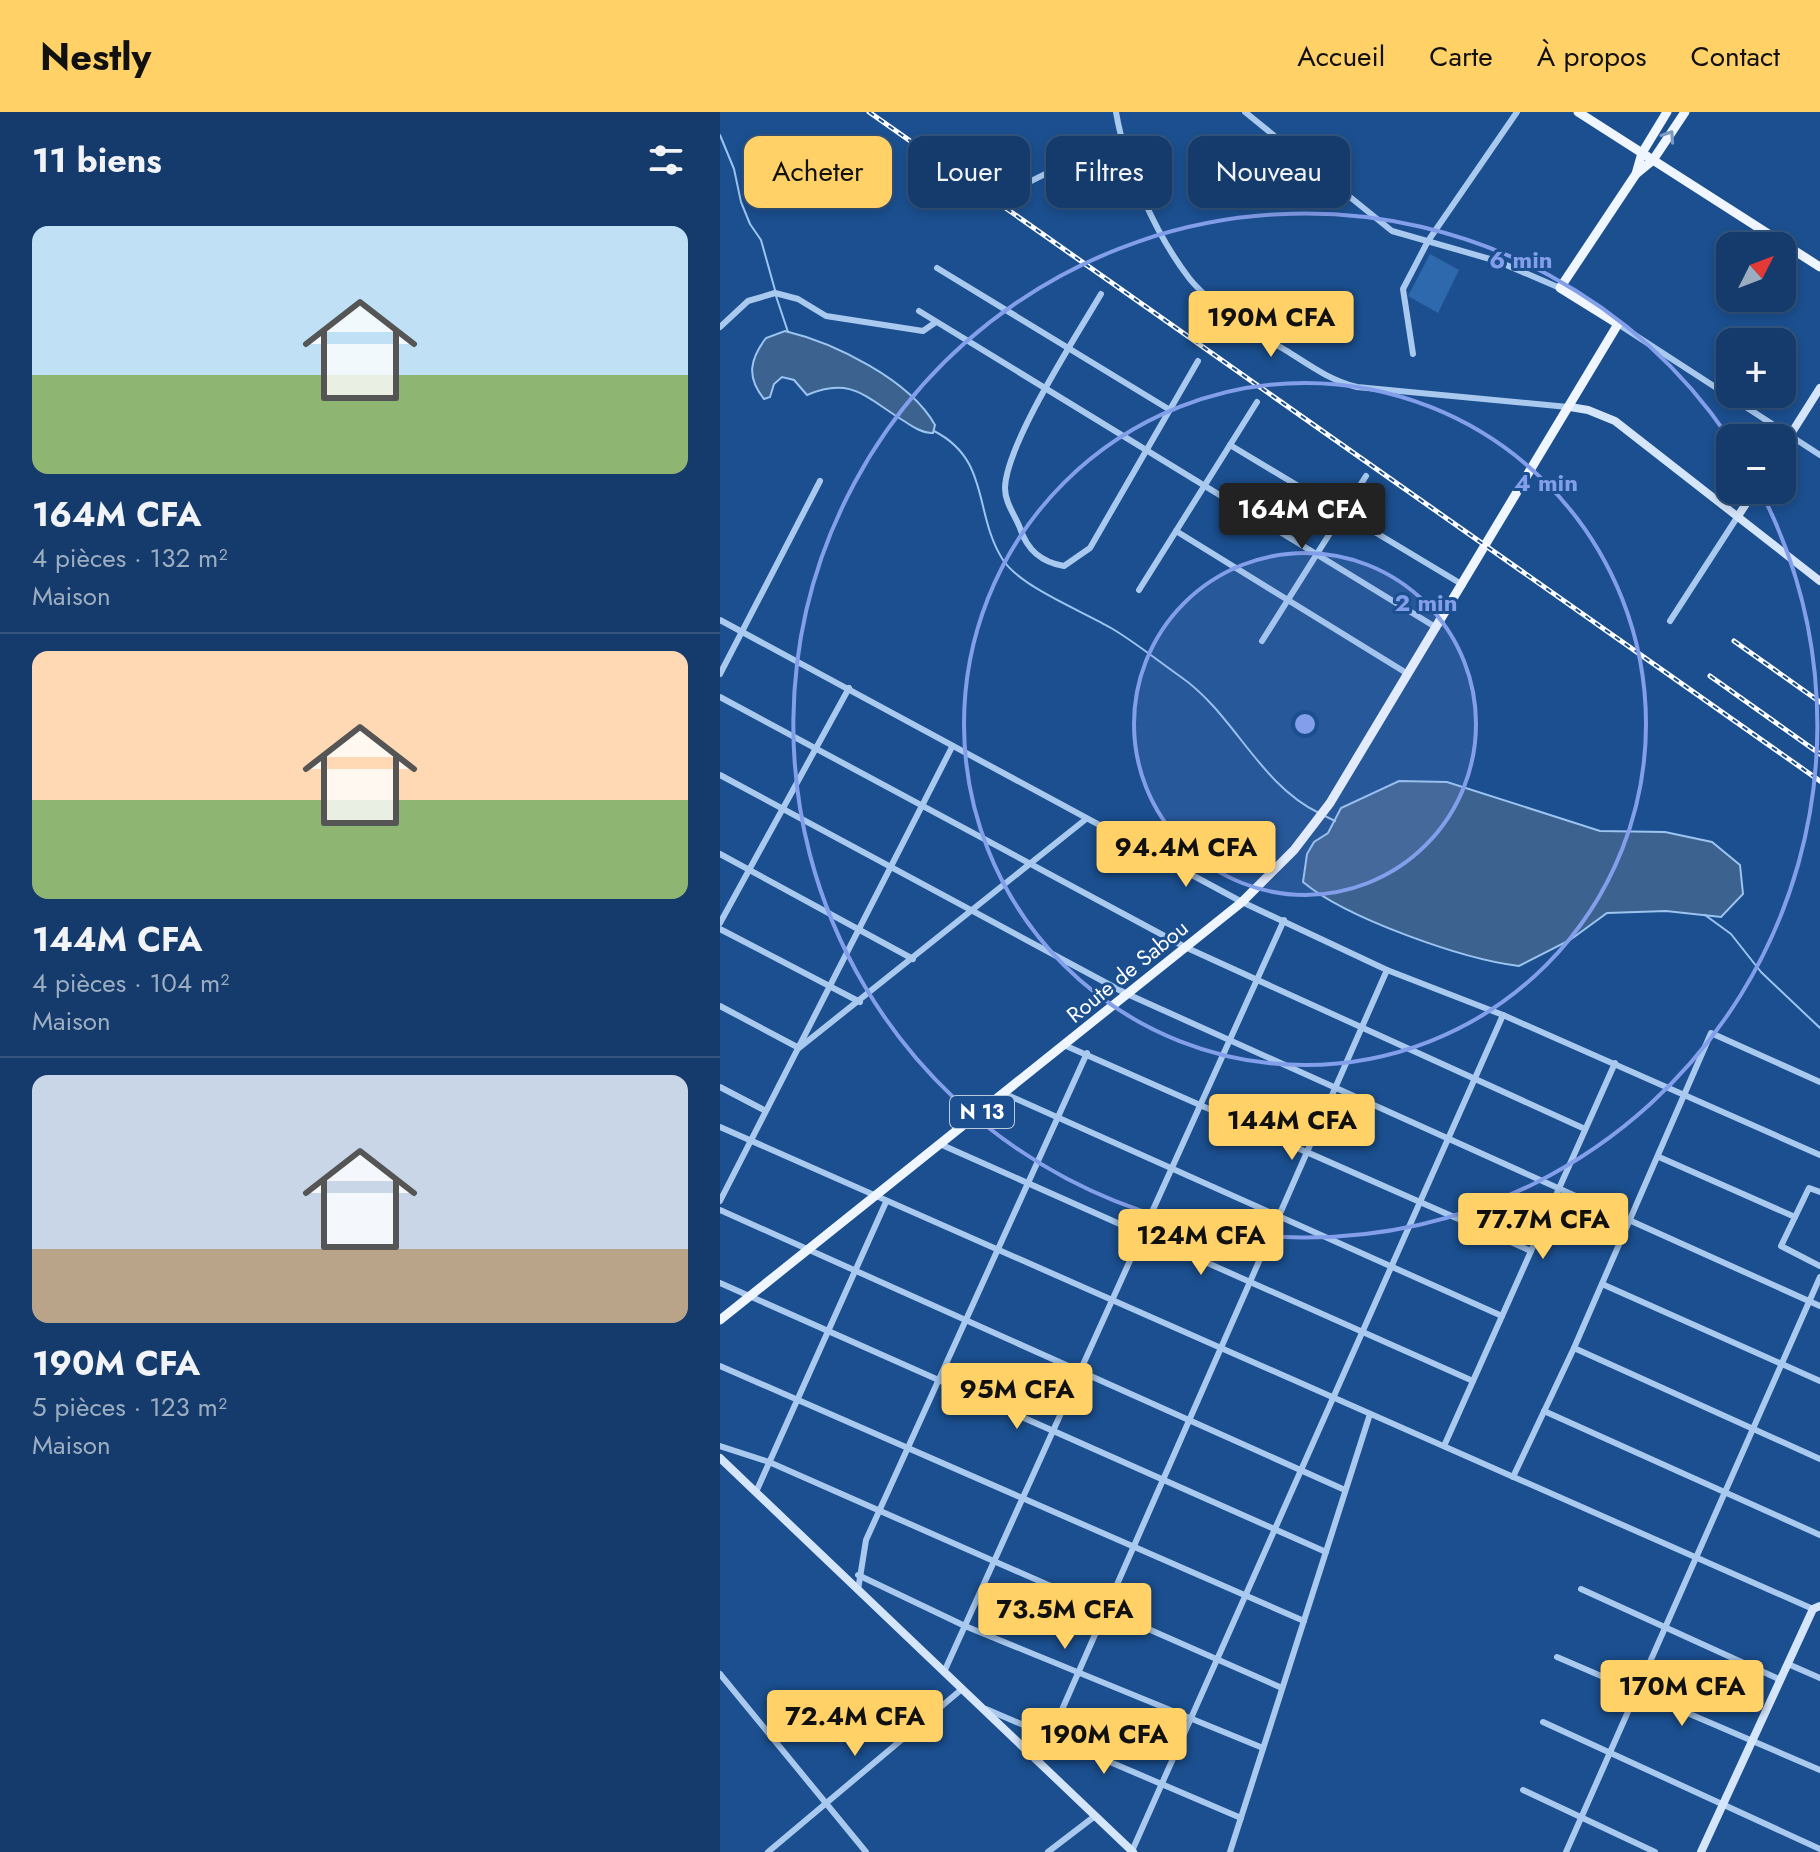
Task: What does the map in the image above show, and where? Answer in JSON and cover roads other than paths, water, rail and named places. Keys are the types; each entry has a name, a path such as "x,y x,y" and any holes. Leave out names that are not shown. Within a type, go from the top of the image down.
{"main road":[{"path":"1578,112 1820,267"},
{"path":"1648,157 1667,112"},
{"path":"1618,324 1560,288 1648,157 1685,112"},
{"name":"Route de Sabou","path":"720,1320 809,1250 882,1199 1003,1093 1242,902 1279,867 1330,803 1618,324"}],"street":[{"path":"1116,112 1120,136"},
{"path":"1245,112 1392,231 1497,261 1560,288"},
{"path":"1413,354 1403,289 1428,241 1517,112"},
{"path":"1149,208 1190,279 1250,329 1322,373 1344,384 1369,389 1570,407 1588,410 1615,421 1820,581"},
{"path":"937,268 1170,410"},
{"path":"720,327 748,301 770,294 798,299 826,316 923,331 936,322"},
{"path":"1101,294 1045,389 1011,459 1005,487 1023,538 1038,556 1064,566 1086,553 1198,361"},
{"path":"919,311 1437,628"},
{"path":"1618,324 1773,424"},
{"path":"1796,426 1820,388"},
{"path":"1139,590 1257,402"},
{"path":"1796,439 1820,455"},
{"path":"1230,445 1463,585"},
{"path":"1262,641 1366,476"},
{"path":"720,674 820,481"},
{"path":"1670,621 1746,504"},
{"path":"1176,531 1409,675"},
{"path":"720,620 1242,902 1387,970 1503,1015 1820,1155"},
{"path":"720,923 849,688"},
{"path":"720,697 1185,947 1585,1129"},
{"path":"799,1048 952,747"},
{"path":"720,775 976,909 1125,993 1820,1306"},
{"path":"720,1201 789,1059 799,1048 1033,865 1086,819"},
{"path":"720,854 913,959"},
{"path":"944,1672 1284,920"},
{"path":"720,929 860,1002"},
{"path":"1039,1762 1387,970"},
{"path":"720,1006 799,1048"},
{"path":"720,1458 1133,1852 1503,1015"},
{"path":"1513,1477 1574,1348 1711,1033 1820,1082"},
{"path":"1064,1045 1531,1251"},
{"path":"858,1590 858,1574 866,1540 1087,1053"},
{"path":"1444,1446 1615,1063"},
{"path":"720,1087 764,1110"},
{"path":"1003,1093 1502,1316"},
{"path":"720,1127 1695,1557 1817,1607 1701,1852"},
{"path":"942,1145 1473,1381"},
{"path":"1659,1157 1795,1217"},
{"path":"1820,1192 1809,1188 1781,1246 1820,1266"},
{"path":"756,1492 855,1271 882,1199"},
{"path":"720,1210 1345,1490"},
{"path":"1566,1852 1820,1277"},
{"path":"720,1283 1326,1552"},
{"path":"1602,1284 1820,1381"},
{"path":"1574,1348 1820,1459"},
{"path":"720,1366 1304,1621"},
{"path":"1544,1411 1820,1535"},
{"path":"1230,1852 1370,1414"},
{"path":"720,1446 769,1462 1282,1688"},
{"path":"858,1574 965,1626 1263,1748"},
{"path":"1581,1589 1781,1680"},
{"path":"1557,1657 1752,1743 1819,1768"},
{"path":"1788,1664 1820,1678"},
{"path":"720,1674 866,1852"},
{"path":"768,1852 962,1689"},
{"path":"979,1706 1241,1818"},
{"path":"1543,1722 1820,1849"},
{"path":"1523,1790 1655,1852"},
{"path":"1048,1852 1095,1816"}],"waterway":[{"path":"720,135 734,169 741,202 761,240 775,290"},
{"path":"776,296 788,332"},
{"path":"934,431 965,457 979,489 994,542 1012,570 1037,589 1120,633 1200,692 1280,785 1319,813"},
{"path":"1325,816 1335,821"},
{"path":"1705,915 1731,934 1761,972 1820,1028"}],"railway":[{"path":"869,112 1820,781"},
{"path":"1734,641 1820,702"},
{"path":"1710,676 1820,754"}]}
